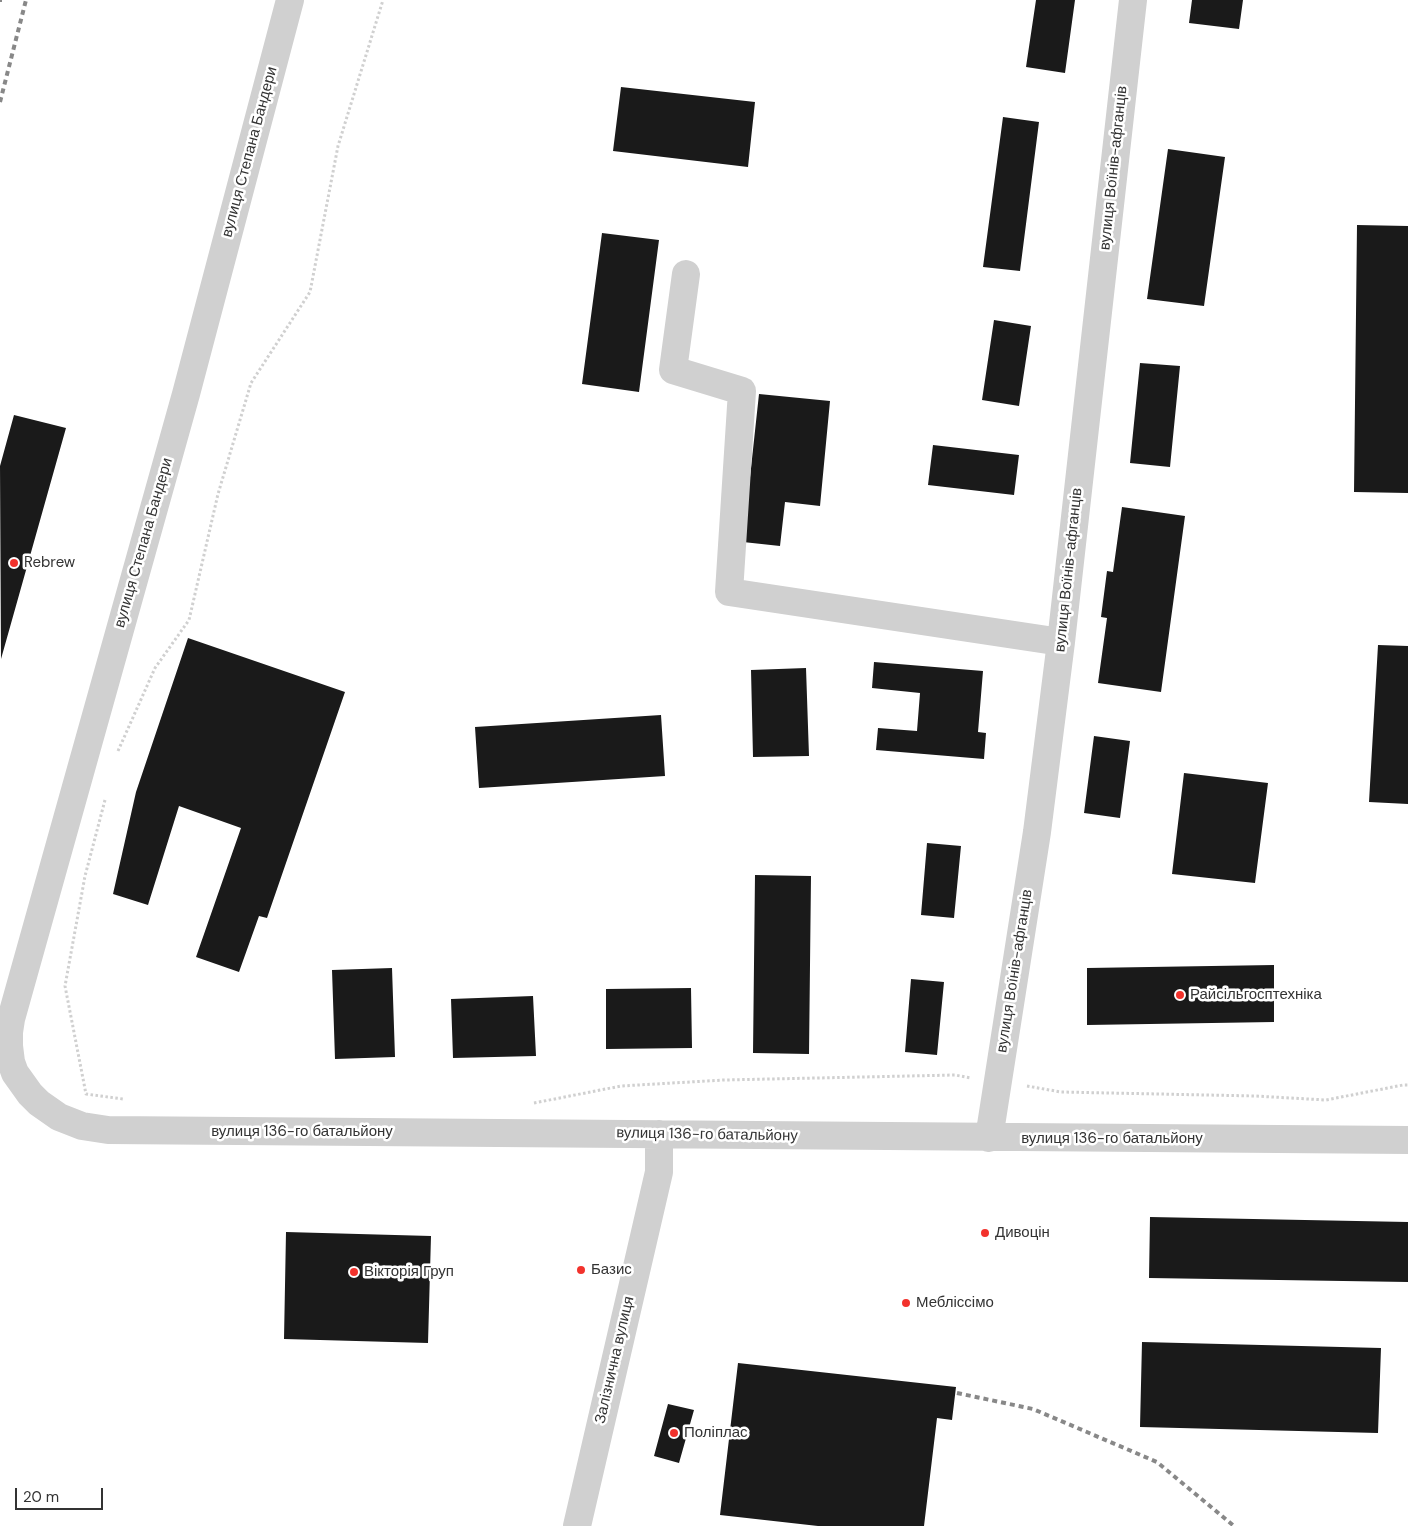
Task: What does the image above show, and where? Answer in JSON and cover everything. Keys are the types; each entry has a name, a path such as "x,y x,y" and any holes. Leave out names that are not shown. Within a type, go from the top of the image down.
{"street":[{"name":"вулиця Степана Бандери","path":"22,1084 11,1062 9,1046 9,1032 15,1004 186,394 290,0"},
{"name":"вулиця Воїнів-афганців","path":"988,1138 1036,832 1061,642 1133,0"},
{"path":"686,274 673,370 742,391 729,592 1061,642"},
{"name":"вулиця 136-го батальйону","path":"22,1084 39,1103 59,1117 82,1126 108,1130 1408,1140"},
{"name":"Залізнична вулиця","path":"577,1526 659,1172 659,1134"}],"path":[{"path":"116,757 155,668 189,620 218,494 251,382 310,292 338,146 383,0"},
{"path":"106,794 86,876 65,986 86,1094 125,1100"},
{"path":"532,1103 621,1086 705,1081 955,1075 974,1078"},
{"path":"1023,1086 1061,1092 1255,1096 1326,1100 1408,1085"}],"building":[{"path":"1036,0 1075,0 1065,73 1026,67"},
{"path":"1192,0 1243,0 1239,29 1189,23"},
{"path":"621,87 755,102 748,167 613,151"},
{"path":"1003,117 1039,122 1020,271 983,267"},
{"path":"1168,149 1225,157 1204,306 1147,299"},
{"path":"1357,225 1408,226 1408,493 1354,492"},
{"path":"602,233 659,240 639,392 582,384"},
{"path":"994,320 1031,326 1019,406 982,400"},
{"path":"1140,363 1180,366 1170,467 1130,463"},
{"path":"759,394 830,401 820,506 785,502 780,546 743,542"},
{"name":"Rebrew","path":"14,415 66,428 1,659 0,466"},
{"path":"933,445 1019,455 1014,495 928,485"},
{"path":"1122,507 1185,516 1161,692 1098,683 1107,618 1101,617 1107,571 1113,572"},
{"path":"188,638 345,692 267,918 259,916 239,972 196,957 241,828 179,806 148,905 113,894 136,792"},
{"path":"1378,645 1408,646 1408,804 1369,802"},
{"path":"874,662 983,671 978,732 986,733 984,759 876,750 878,728 917,731 920,693 872,688"},
{"path":"806,668 809,756 753,757 751,670"},
{"path":"661,715 665,776 479,788 475,727"},
{"path":"1094,736 1130,741 1120,818 1084,813"},
{"path":"1184,773 1268,783 1255,883 1172,874"},
{"path":"927,843 961,846 954,918 921,915"},
{"path":"755,875 811,876 809,1054 753,1053"},
{"name":"Райсільгосптехніка","path":"1274,965 1274,1022 1087,1025 1087,968"},
{"path":"392,968 395,1057 335,1059 332,970"},
{"path":"911,979 944,982 937,1055 905,1052"},
{"path":"691,988 692,1048 606,1049 606,989"},
{"path":"533,996 536,1056 453,1058 451,999"},
{"path":"1150,1217 1408,1222 1408,1282 1149,1278"},
{"path":"286,1232 431,1236 428,1343 284,1339"},
{"path":"1142,1342 1381,1348 1378,1433 1140,1427"},
{"path":"738,1363 956,1387 952,1420 937,1418 924,1526 818,1526 720,1515"},
{"name":"Поліплас","path":"668,1404 694,1410 679,1463 654,1456"}],"railway":[{"path":"0,102 26,0"},
{"path":"957,1393 1033,1409 1157,1462 1234,1526"}],"place":[{"name":"Rebrew","path":"14,563"},
{"name":"Райсільгосптехніка","path":"1180,995"},
{"name":"Дивоцін","path":"985,1233"},
{"name":"Базис","path":"581,1270"},
{"name":"Вікторія Груп","path":"354,1272"},
{"name":"Мебліссімо","path":"906,1303"},
{"name":"Поліплас","path":"674,1433"}]}
